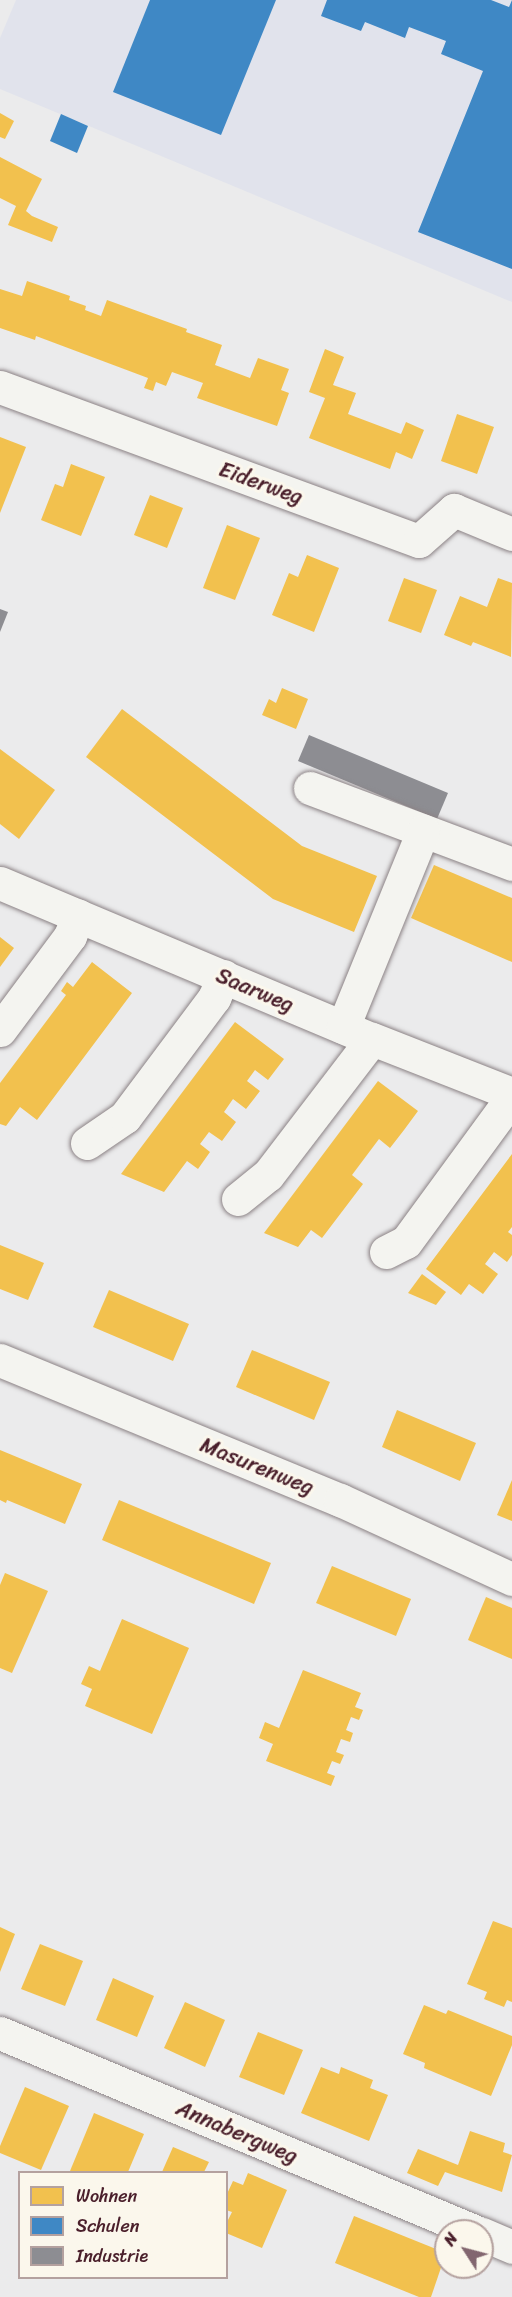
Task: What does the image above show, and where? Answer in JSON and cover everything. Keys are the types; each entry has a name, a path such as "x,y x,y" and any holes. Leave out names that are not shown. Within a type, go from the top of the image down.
{"street":[{"name":"Eiderweg","path":"0,387 419,540 454,510 512,534"},
{"path":"310,788 512,864"},
{"path":"238,1199 268,1175 358,1033 423,831"},
{"name":"Saarweg","path":"0,883 512,1095"},
{"path":"0,1030 70,936 78,916"},
{"path":"87,1143 125,1117 214,998 224,976"},
{"path":"386,1252 406,1242 512,1095"},
{"name":"Masurenweg","path":"0,1360 340,1500 512,1579"},
{"name":"Annabergweg","path":"0,2033 445,2219"},
{"path":"494,2239 512,2247"}],"shaded area":[{"path":"16,0 512,0 512,302 0,89 0,38"}],"building: Wohnen":[{"path":"0,113 14,121 5,139 0,137"},
{"path":"0,157 42,179 26,211 58,227 52,242 8,225 16,206 0,198"},
{"path":"27,281 70,296 69,300 86,306 85,310 101,316 107,300 187,329 186,332 222,345 215,365 250,378 258,358 289,369 281,390 289,393 277,426 197,398 203,383 172,372 166,386 156,382 153,391 144,388 148,378 36,336 35,340 0,328 0,289 22,296"},
{"path":"325,349 344,357 333,385 356,393 348,414 401,434 406,422 424,430 412,459 396,452 390,469 309,438 325,398 309,392"},
{"path":"457,414 494,427 477,474 441,461"},
{"path":"0,437 26,447 0,513"},
{"path":"71,464 105,477 81,536 41,520 55,484 63,487"},
{"path":"150,495 183,508 167,548 134,535"},
{"path":"227,525 260,538 235,600 203,588"},
{"path":"307,555 339,568 314,632 272,615 289,573 298,577"},
{"path":"404,578 437,590 421,633 388,621"},
{"path":"498,578 512,583 511,657 473,642 471,646 444,635 460,596 487,607"},
{"path":"282,688 308,699 296,729 262,715 269,699 276,703"},
{"path":"122,709 302,846 377,876 354,932 273,899 86,757"},
{"path":"0,749 55,790 19,839 0,824"},
{"path":"434,865 512,898 512,962 411,918"},
{"path":"0,937 14,948 0,967"},
{"path":"92,962 132,993 37,1120 20,1107 6,1126 0,1124 0,1083 66,995 61,991 67,982 73,987"},
{"path":"235,1022 284,1059 268,1080 255,1070 247,1081 260,1091 246,1109 233,1099 224,1112 236,1122 222,1141 209,1132 200,1144 210,1152 198,1169 187,1161 164,1192 121,1174"},
{"path":"378,1081 418,1111 404,1130 390,1148 379,1139 352,1175 363,1184 322,1238 311,1230 298,1247 264,1233"},
{"path":"512,1154 512,1227 508,1232 512,1235 512,1255 507,1262 494,1252 485,1264 498,1274 483,1294 469,1284 461,1295 426,1269"},
{"path":"0,1245 44,1263 28,1300 0,1289"},
{"path":"422,1274 446,1292 436,1305 408,1293"},
{"path":"109,1290 189,1324 173,1361 93,1327"},
{"path":"252,1350 330,1382 314,1420 236,1387"},
{"path":"397,1410 476,1443 460,1481 382,1447"},
{"path":"0,1450 82,1484 65,1524 7,1500 6,1503 0,1500"},
{"path":"512,1480 512,1521 497,1515"},
{"path":"119,1500 271,1563 254,1604 102,1540"},
{"path":"332,1566 411,1599 396,1636 316,1603"},
{"path":"5,1573 48,1591 12,1673 0,1668 0,1585"},
{"path":"486,1597 512,1608 512,1659 468,1640"},
{"path":"122,1619 189,1648 152,1734 85,1706 92,1689 81,1684 89,1666 100,1671"},
{"path":"303,1670 361,1693 355,1707 363,1710 359,1720 351,1717 346,1730 353,1733 350,1742 341,1739 336,1752 344,1755 340,1764 332,1761 327,1773 335,1776 331,1786 266,1761 273,1744 259,1738 265,1722 279,1728"},
{"path":"493,1921 512,1928 512,2002 507,2000 504,2007 484,1999 487,1992 467,1984"},
{"path":"0,1927 15,1934 0,1972"},
{"path":"40,1944 83,1961 65,2006 21,1989"},
{"path":"113,1978 154,1996 137,2037 96,2020"},
{"path":"185,2002 225,2020 205,2067 164,2048"},
{"path":"424,2005 446,2014 448,2010 512,2036 512,2045 491,2096 424,2068 425,2063 403,2054"},
{"path":"258,2032 303,2050 284,2095 239,2077"},
{"path":"321,2067 339,2074 341,2067 373,2080 370,2088 388,2095 369,2141 301,2113"},
{"path":"25,2087 69,2106 41,2170 0,2153 0,2146"},
{"path":"94,2113 144,2134 128,2171 70,2171"},
{"path":"470,2131 505,2143 503,2152 512,2155 502,2192 445,2172 438,2186 407,2173 418,2149 458,2165"},
{"path":"173,2147 209,2162 204,2171 162,2171"},
{"path":"248,2173 287,2190 262,2248 228,2234 228,2220 232,2212 228,2211 228,2192 233,2181 243,2185"},
{"path":"354,2216 434,2248 434,2279 437,2279 431,2297 419,2297 335,2263"}],"building: Schulen":[{"path":"150,0 276,0 221,135 113,92"},
{"path":"327,0 491,0 509,7 512,0 512,269 418,232 483,71 441,54 446,41 409,27 405,38 365,22 361,31 321,16"},
{"path":"61,114 88,126 77,153 50,141"}],"building: Industrie":[{"path":"0,609 8,612 0,632"},
{"path":"309,735 448,793 437,819 298,761"}]}
